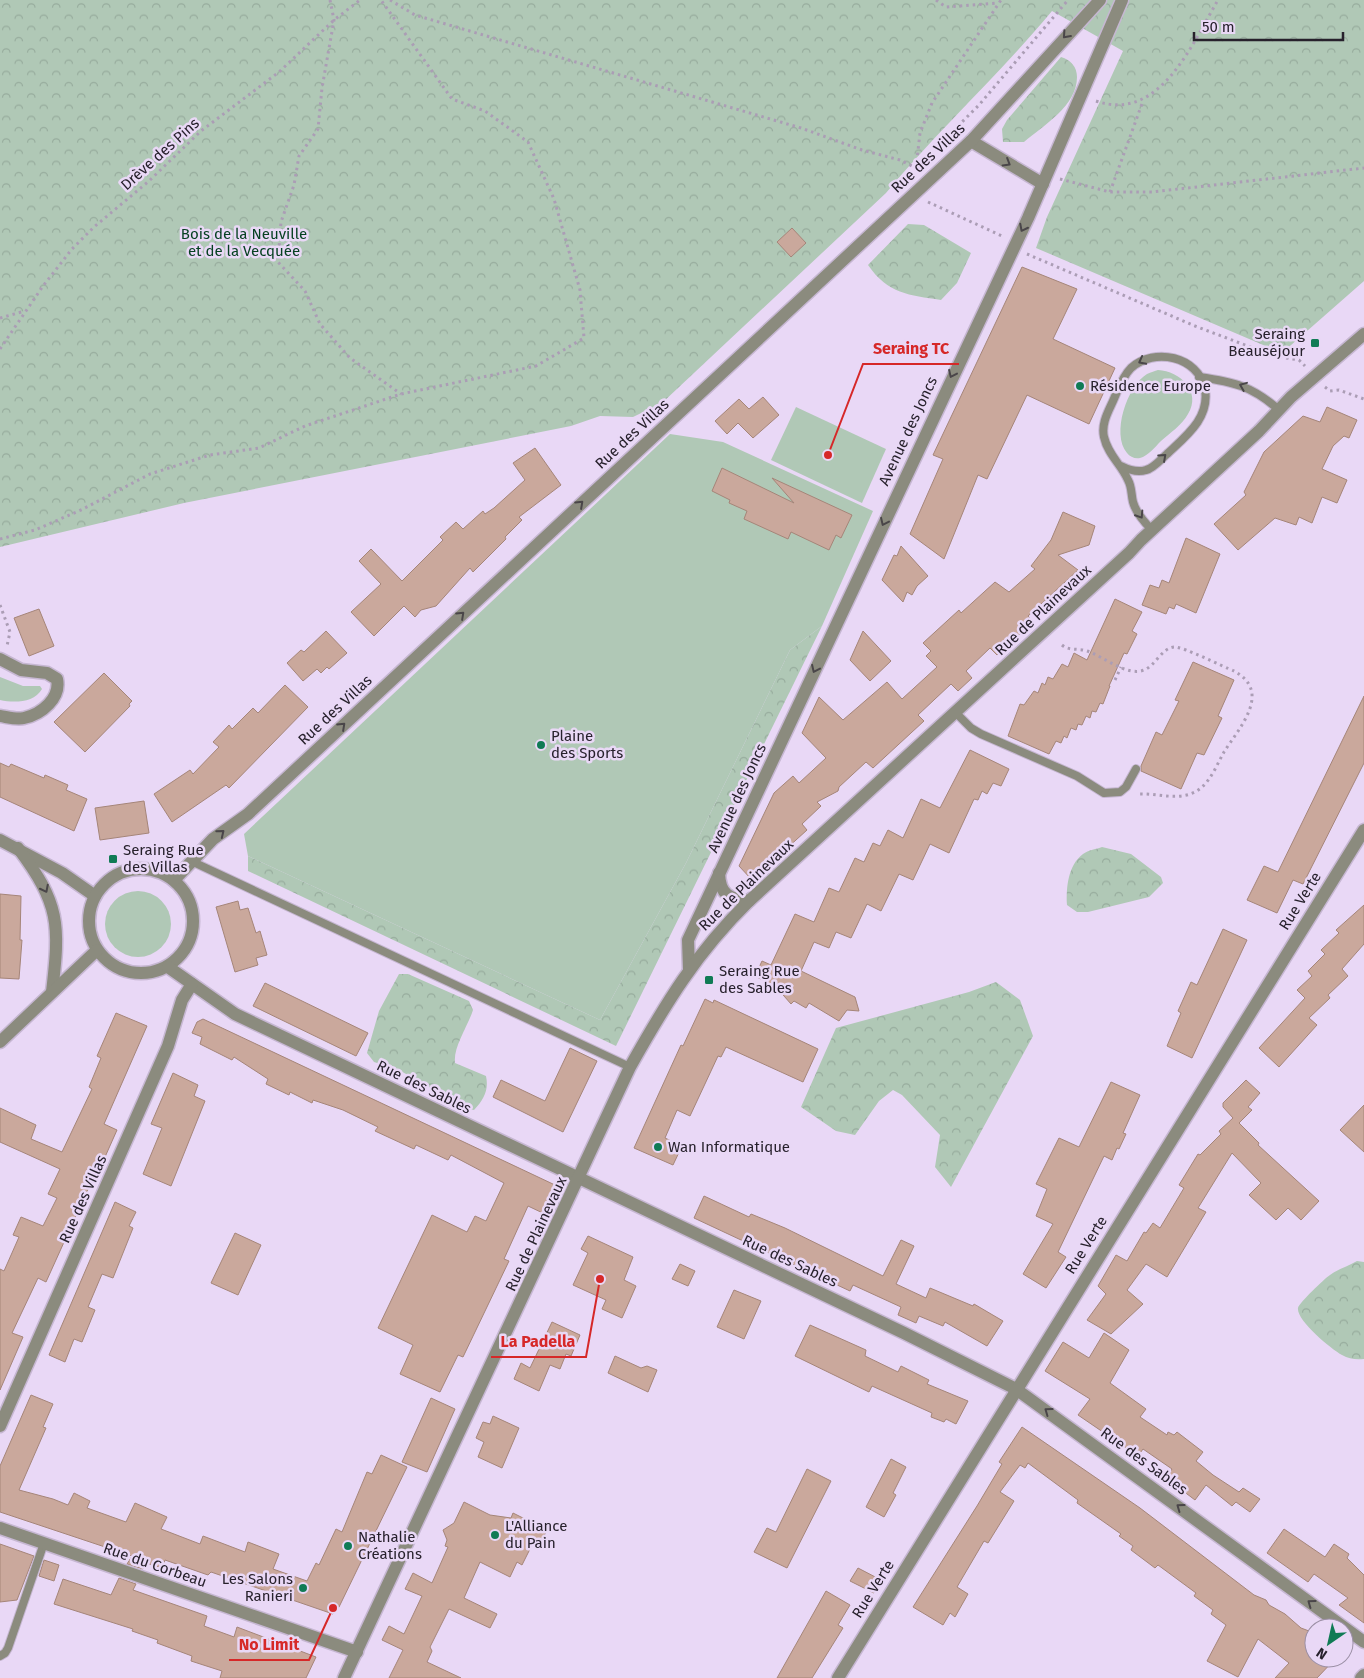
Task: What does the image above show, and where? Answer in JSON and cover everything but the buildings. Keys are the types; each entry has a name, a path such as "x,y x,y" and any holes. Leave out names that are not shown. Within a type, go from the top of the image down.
{"street":[{"name":"Rue des Villas","path":"174,880 214,839 248,814 971,141 1100,0"},
{"name":"Avenue des Joncs","path":"689,969 688,940 1045,180 1122,0"},
{"path":"971,141 1045,180"},
{"name":"Rue de Plainevaux","path":"344,1678 579,1180 630,1067 660,1012 710,941 749,901 956,713 1259,431 1314,376 1364,334"},
{"path":"0,716 23,719 36,714 56,696 59,689 57,680 47,673 21,670 2,659"},
{"name":"Rue Verte","path":"838,1678 1364,830"},
{"path":"0,840 62,873 95,896"},
{"path":"18,848 45,887 55,914 58,946 52,992"},
{"path":"140,868 158,871 174,880 185,892 189,900 194,925 190,942 181,956 168,967 153,973 137,974 122,970 108,962 97,950 90,932 89,914 95,896 106,882 122,872 140,868"},
{"name":"Avenue des Joncs","path":"719,874 720,885 725,893 733,900 749,901"},
{"path":"0,1042 97,950"},
{"name":"Rue des Sables","path":"168,967 235,1014 579,1180 912,1337 1016,1389 1364,1642"},
{"name":"Rue des Villas","path":"0,1426 168,1046 182,1000 192,984"},
{"name":"Rue du Corbeau","path":"0,1528 357,1652"},
{"path":"1361,1678 1364,1675"}],"lane":[{"path":"1121,466 1136,472 1149,470 1196,427 1205,404 1205,390 1199,377 1185,363 1165,356 1149,357 1132,367 1125,375 1108,412 1103,430 1111,455 1121,466 1129,481 1137,511 1152,530"},
{"path":"1199,377 1233,382 1245,386 1260,394 1279,410"},
{"path":"956,713 970,728 981,734 1076,776 1104,793 1120,792 1126,787 1136,768"},
{"path":"191,861 630,1067"},
{"path":"0,1656 5,1654 8,1648 44,1543"}],"path":[{"path":"330,0 334,20 322,88 318,129 299,156 294,185 281,222 278,262 305,291 320,324 350,358 401,394"},
{"name":"Drève des Pins","path":"0,349 72,248 149,181 201,132 279,72 334,20 360,0"},
{"path":"0,538 35,530 81,510 150,474 210,455 259,448 305,426 401,394 536,366 584,338 580,290 554,198 528,142 485,111 452,98 381,0"},
{"path":"390,0 414,15 801,128 862,150 900,160 916,168"},
{"path":"936,0 946,7 999,2"},
{"path":"916,168 979,105 1068,0"},
{"path":"1081,96 1102,103 1143,100 1165,84 1218,0"},
{"path":"916,168 920,133 932,103 999,2"},
{"path":"1110,192 1143,100"},
{"path":"1045,180 1110,192 1152,192 1364,168"},
{"path":"924,200 1007,238"},
{"path":"1022,252 1195,326 1274,356 1299,360"},
{"path":"0,318 26,310"},
{"path":"1330,391 1339,390 1364,399"},
{"path":"0,605 10,632 2,659"},
{"path":"1062,645 1067,649 1086,650 1121,667 1139,672 1145,670 1169,649 1180,648 1243,676 1248,682 1252,696 1248,716 1210,778 1201,788 1184,796 1156,793 1130,795 1120,792"},
{"path":"1115,680 1121,667"}],"green space":[{"name":"Bois de la Neuville et de la Vecquée","path":"0,0 1364,0 1364,281 1282,353 1036,248 1047,217 1123,51 1052,11 886,193 662,403 633,417 600,416 571,426 184,503 0,547"},
{"path":"1061,57 1068,60 1075,67 1077,77 1076,87 1066,106 1050,122 1024,142 1003,142 1002,129 1007,120"},
{"path":"908,224 924,225 971,253 957,283 941,300 900,292 891,288 868,265"},
{"path":"1158,370 1174,374 1186,384 1192,398 1192,406 1183,422 1176,429 1143,457 1134,458 1128,454 1122,445 1121,423 1124,411 1133,389 1140,380 1147,374"},
{"path":"796,407 886,449 862,503 771,460"},
{"name":"Plaine des Sports","path":"670,434 723,442 873,511 822,626 790,650 686,863 600,1020 248,856 244,834"},
{"path":"822,626 616,1046 248,871 248,856 600,1020 686,863 790,650"},
{"path":"0,677 23,686 40,686 42,689 34,697 23,701 11,702 0,700"},
{"path":"1102,847 1131,854 1161,877 1163,883 1149,897 1088,912 1077,912 1067,905 1067,891 1071,870 1083,854"},
{"path":"138,891 151,894 161,901 168,911 171,924 168,937 161,947 151,954 138,957 125,954 115,947 108,937 105,924 108,911 115,901 125,894"},
{"path":"399,974 408,974 469,1001 473,1010 458,1043 455,1063 486,1076 487,1086 485,1094 474,1110 466,1108 399,1070 374,1062 367,1053 379,1011"},
{"path":"996,982 1020,1000 1033,1036 951,1187 935,1167 940,1135 902,1095 893,1090 879,1101 855,1135 836,1131 801,1107 836,1028 969,992"},
{"path":"1357,1261 1364,1262 1364,1359 1350,1358 1330,1347 1302,1320 1298,1308 1307,1296 1327,1277"}],"place":[{"name":"Seraing Beauséjour","path":"1315,343"},
{"name":"Résidence Europe","path":"1080,386"},
{"name":"Seraing TC","path":"828,455"},
{"name":"Plaine des Sports","path":"541,745"},
{"name":"Seraing Rue des Villas","path":"113,859"},
{"name":"Seraing Rue des Sables","path":"709,980"},
{"name":"Wan Informatique","path":"658,1147"},
{"name":"La Padella","path":"600,1279"},
{"name":"L'Alliance du Pain","path":"495,1535"},
{"name":"Nathalie Créations","path":"348,1546"},
{"name":"Les Salons Ranieri","path":"303,1588"},
{"name":"No Limit","path":"333,1608"}]}
